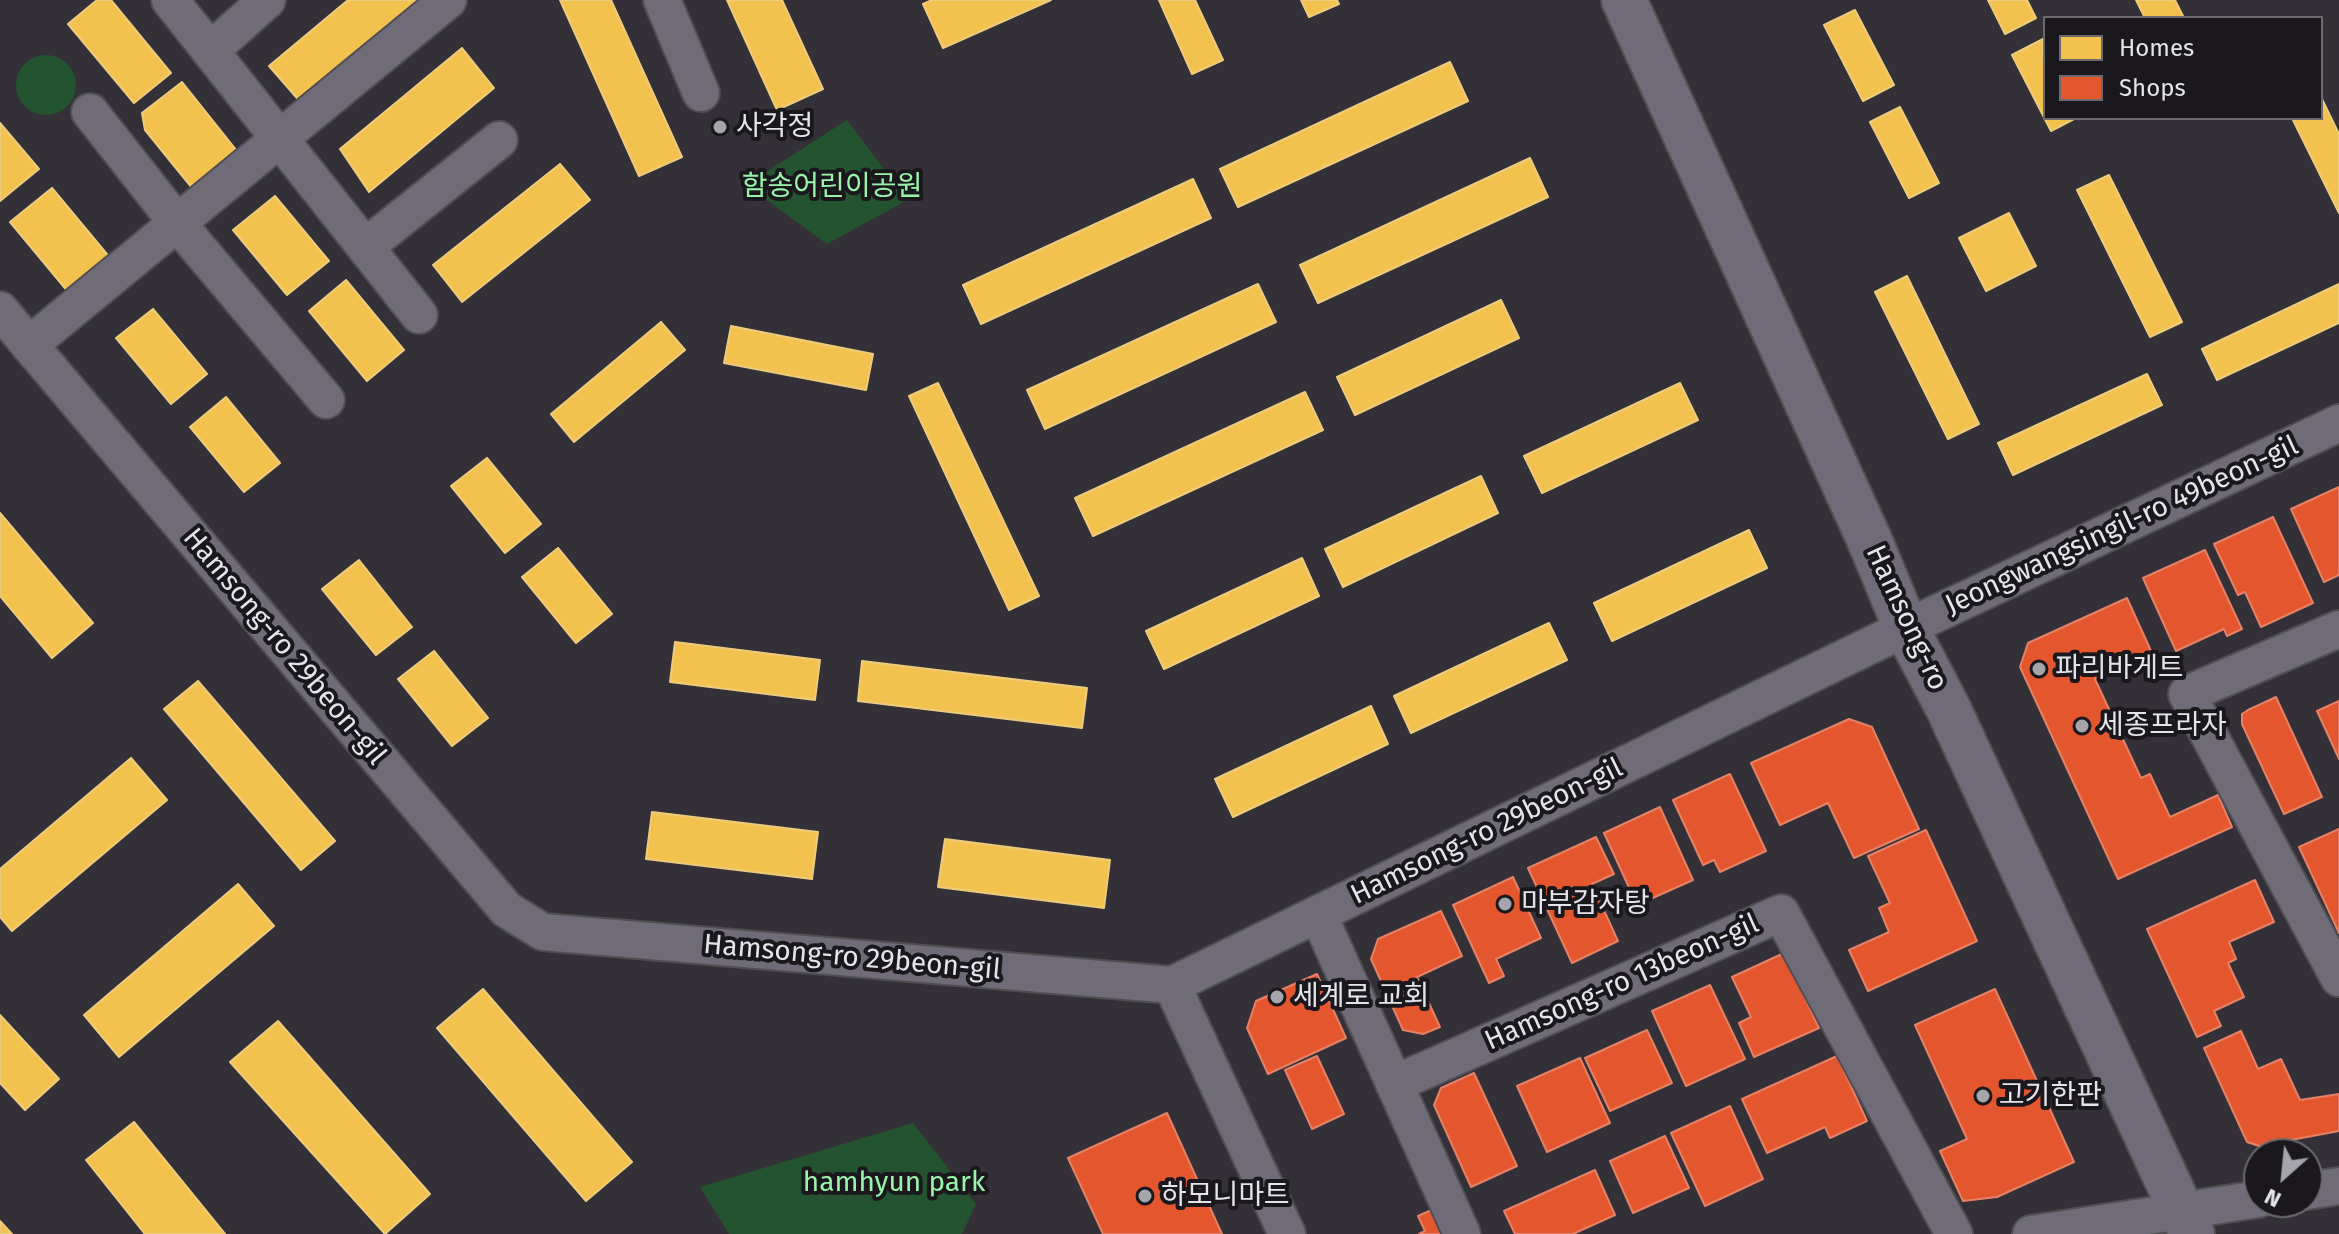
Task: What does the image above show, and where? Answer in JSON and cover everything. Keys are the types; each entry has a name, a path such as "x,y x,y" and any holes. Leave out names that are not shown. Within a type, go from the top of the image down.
{"main road":[{"name":"Hamsong-ro","path":"1624,0 1869,539 1906,628 1948,708 2187,1222"}],"street":[{"path":"170,0 419,315"},
{"path":"210,51 267,0"},
{"path":"29,345 281,141 448,0"},
{"path":"662,0 701,93"},
{"path":"90,112 178,224 326,400"},
{"path":"365,247 499,140"},
{"name":"Hamsong-ro 29beon-gil","path":"0,310 507,910 543,932 1172,985 1906,628"},
{"name":"Jeongwangsingil-ro 49beon-gil","path":"1906,628 2339,423"},
{"path":"2339,629 2187,694 2339,978"},
{"name":"Hamsong-ro 13beon-gil","path":"1394,1084 1781,913 1954,1234"},
{"path":"1318,914 1462,1234"},
{"path":"1172,985 1287,1234"},
{"path":"2031,1234 2187,1222 2243,1204"}],"green space":[{"path":"46,55 57,57 67,64 74,74 74,96 67,106 57,113 46,115 35,113 25,106 18,96 16,85 18,74 25,64 35,57"},
{"name":"함송어린이공원","path":"847,120 907,200 827,244 746,185"},
{"name":"hamhyun park","path":"913,1123 976,1204 962,1234 729,1234 700,1187"}],"building: Homes":[{"path":"97,0 111,0 171,73 134,103 68,24"},
{"path":"348,0 427,0 303,105 269,66"},
{"path":"560,0 611,0 682,157 639,176"},
{"path":"727,0 782,0 823,89 777,110"},
{"path":"932,0 1051,0 943,48 923,4"},
{"path":"1159,0 1195,0 1223,60 1192,74"},
{"path":"1301,0 1337,0 1339,4 1309,17"},
{"path":"1988,0 2027,0 2036,18 2005,34"},
{"path":"2136,0 2175,0 2183,16 2144,16"},
{"path":"1855,10 1894,85 1863,101 1824,25"},
{"path":"2043,39 2043,115 2012,55"},
{"path":"462,48 494,88 369,192 340,149"},
{"path":"1450,62 1468,101 1238,207 1220,169"},
{"path":"182,82 237,151 201,199 145,130 142,113"},
{"path":"2323,101 2339,134 2339,213 2293,120 2323,120"},
{"path":"1900,107 1939,183 1909,198 1870,122"},
{"path":"2045,120 2072,120 2051,131"},
{"path":"0,123 39,169 0,201"},
{"path":"1530,158 1548,197 1318,303 1300,265"},
{"path":"560,164 590,200 462,302 433,265"},
{"path":"2109,175 2182,322 2150,337 2077,190"},
{"path":"1193,179 1211,218 981,324 963,285"},
{"path":"52,188 111,259 69,293 10,222"},
{"path":"275,196 329,261 287,295 233,230"},
{"path":"2009,213 2036,266 1986,291 1959,238"},
{"path":"1907,276 1979,424 1948,439 1875,292"},
{"path":"346,280 404,350 367,381 309,311"},
{"path":"1258,284 1276,322 1045,429 1027,390"},
{"path":"2339,284 2339,323 2217,380 2202,349"},
{"path":"1501,300 1519,338 1355,415 1337,377"},
{"path":"153,309 207,374 171,404 116,338"},
{"path":"661,322 685,350 574,442 551,414"},
{"path":"731,326 873,354 866,390 724,363"},
{"path":"2147,374 2162,405 2013,475 1998,443"},
{"path":"938,383 1039,596 1009,610 909,396"},
{"path":"1680,383 1698,420 1542,493 1524,456"},
{"path":"1305,392 1323,430 1093,536 1075,498"},
{"path":"226,397 280,463 244,492 190,427"},
{"path":"487,458 541,524 505,553 451,486"},
{"path":"1481,476 1498,513 1343,587 1325,549"},
{"path":"0,513 93,623 52,658 0,596"},
{"path":"1749,530 1767,568 1612,641 1594,603"},
{"path":"558,548 612,614 576,643 522,577"},
{"path":"1302,558 1319,596 1164,669 1146,631"},
{"path":"359,560 412,627 376,655 322,589"},
{"path":"1549,623 1567,660 1411,733 1394,696"},
{"path":"675,642 820,660 815,700 670,682"},
{"path":"434,651 488,718 452,746 398,679"},
{"path":"862,661 1087,688 1082,728 858,701"},
{"path":"198,681 335,841 301,870 164,709"},
{"path":"1371,706 1388,744 1233,817 1215,779"},
{"path":"131,758 167,800 12,931 0,917 0,869"},
{"path":"652,812 818,832 812,879 646,859"},
{"path":"945,839 1110,860 1104,908 938,887"},
{"path":"238,884 274,926 119,1057 84,1015"},
{"path":"483,989 632,1162 586,1201 437,1028"},
{"path":"0,1015 59,1079 25,1110 0,1083"},
{"path":"278,1021 430,1194 385,1234 230,1062"},
{"path":"134,1122 225,1234 145,1234 86,1160"},
{"path":"0,1221 12,1234 0,1234"}],"building: Shops":[{"path":"2339,487 2339,575 2324,582 2291,509"},
{"path":"2273,517 2313,603 2261,627 2245,592 2238,595 2214,544"},
{"path":"2205,550 2242,629 2227,636 2224,629 2176,651 2143,578"},
{"name":"세종프라자","path":"2127,598 2152,653 2095,679 2141,778 2150,774 2170,817 2218,795 2232,827 2118,879 2020,667 2028,643"},
{"path":"2276,697 2322,797 2284,814 2242,724 2242,714"},
{"path":"2339,701 2339,759 2317,711"},
{"path":"1849,719 1872,727 1919,829 1854,858 1828,803 1780,825 1751,763"},
{"path":"1730,774 1766,851 1720,872 1714,860 1703,865 1673,800"},
{"path":"1660,807 1693,880 1637,905 1604,833"},
{"path":"2339,829 2339,933 2299,847"},
{"path":"1926,830 1977,941 1868,991 1849,950 1889,932 1879,908 1890,903 1868,856"},
{"path":"1596,837 1614,874 1592,884 1618,941 1572,963 1528,868"},
{"path":"1513,877 1541,938 1496,959 1504,976 1489,983 1453,905"},
{"path":"2255,880 2274,922 2229,942 2236,959 2228,963 2244,997 2214,1011 2221,1026 2197,1037 2147,929"},
{"path":"1441,911 1462,956 1417,977 1440,1027 1423,1034 1403,1030 1371,959 1378,939"},
{"path":"1784,953 1819,1028 1754,1057 1739,1023 1751,1017 1732,977"},
{"path":"1317,974 1346,1038 1268,1074 1247,1028 1256,1001"},
{"path":"1710,985 1745,1059 1686,1086 1652,1011"},
{"path":"1995,989 2074,1162 1997,1197 1963,1201 1940,1151 1967,1139 1915,1025"},
{"path":"1647,1030 1672,1083 1610,1111 1585,1058"},
{"path":"2241,1031 2258,1069 2281,1059 2300,1100 2339,1094 2339,1131 2302,1138 2245,1138 2204,1048"},
{"path":"1317,1056 1344,1114 1312,1129 1285,1070"},
{"path":"1837,1056 1867,1121 1830,1138 1825,1127 1767,1153 1742,1099"},
{"path":"1580,1058 1610,1123 1547,1152 1517,1086"},
{"path":"1474,1073 1517,1166 1471,1187 1434,1105 1441,1088"},
{"path":"1730,1106 1763,1179 1705,1206 1671,1133"},
{"name":"하모니마트","path":"1167,1113 1222,1234 1103,1234 1068,1158"},
{"path":"1665,1136 1689,1188 1633,1213 1610,1161"},
{"path":"1595,1170 1615,1215 1573,1234 1515,1234 1504,1211"},
{"path":"1436,1208 1448,1234 1419,1234 1425,1231 1418,1216"}],"place":[{"name":"사각정","path":"720,127"},
{"name":"파리바게트","path":"2039,669"},
{"name":"세종프라자","path":"2082,726"},
{"name":"마부감자탕","path":"1505,904"},
{"name":"세계로 교회","path":"1277,997"},
{"name":"고기한판","path":"1983,1096"},
{"name":"하모니마트","path":"1145,1196"}]}
